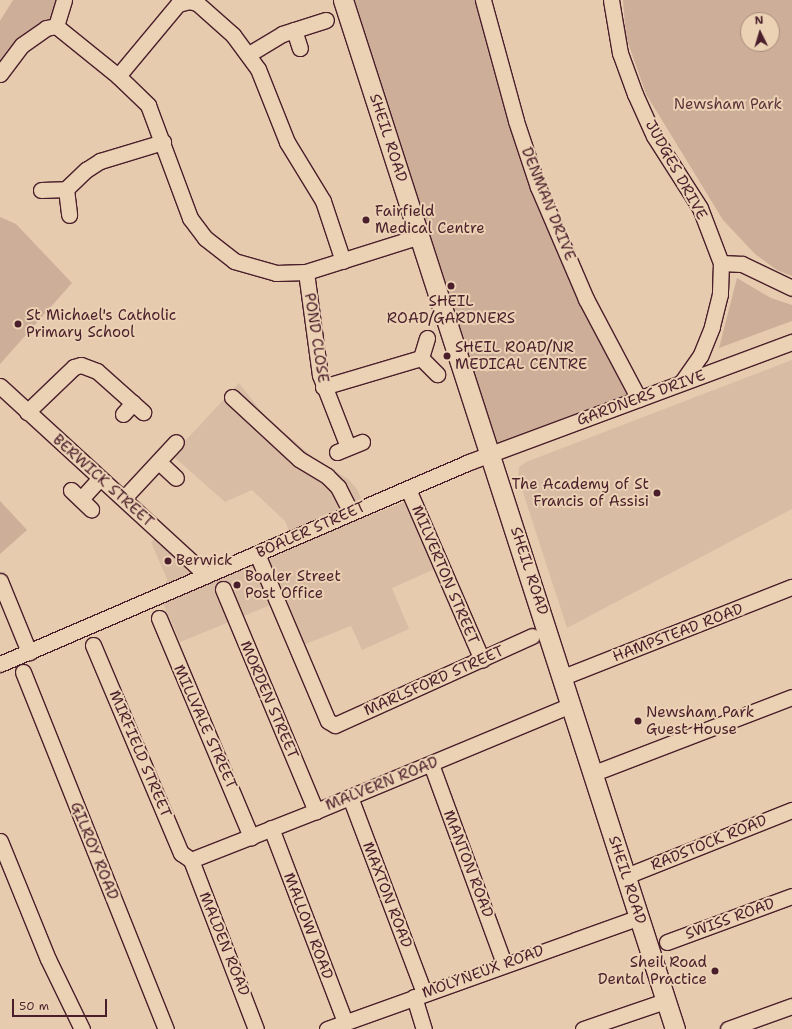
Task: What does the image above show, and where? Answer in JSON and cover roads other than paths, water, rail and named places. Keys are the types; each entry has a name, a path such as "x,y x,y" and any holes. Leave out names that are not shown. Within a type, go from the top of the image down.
{"main road":[{"name":"SHEIL ROAD","path":"343,0 594,773 675,1029"}],"street":[{"path":"56,26 64,0"},
{"name":"DENMAN DRIVE","path":"483,0 516,121 538,187 586,299 639,398"},
{"name":"JUDGES DRIVE","path":"611,0 620,53 635,94 654,136 700,208 721,263 720,294 712,327 700,356 682,382"},
{"path":"118,76 178,4 189,1 197,3 224,26 249,54 265,83 287,142 323,200 343,261"},
{"path":"249,54 282,34 326,20"},
{"path":"0,74 22,45 46,28 56,26"},
{"path":"56,26 118,76 148,106 163,142 184,207 205,238 218,250 234,261 254,268 276,273 306,272 420,236"},
{"path":"294,30 300,48"},
{"path":"41,190 66,190 86,170 100,161 163,142"},
{"path":"66,190 69,215"},
{"path":"721,263 742,264 792,288"},
{"name":"POND CLOSE","path":"306,272 323,387 349,447"},
{"path":"421,358 427,338"},
{"name":"GARDNERS DRIVE","path":"490,454 792,342"},
{"path":"323,387 421,358"},
{"path":"421,358 437,374"},
{"path":"27,412 74,367 81,365 93,368 133,410"},
{"name":"BERWICK STREET","path":"0,386 100,478 124,498 206,575"},
{"path":"232,397 299,459 327,476 338,487 351,512"},
{"path":"124,498 176,442"},
{"name":"BOALER STREET","path":"0,664 351,512 490,454"},
{"path":"158,462 176,478"},
{"path":"81,499 100,478"},
{"name":"MILVERTON STREET","path":"408,489 482,660"},
{"name":"MARLSFORD STREET","path":"257,554 328,721 335,725 482,660 532,636"},
{"path":"0,581 29,652"},
{"name":"HAMPSTEAD ROAD","path":"563,677 792,587"},
{"name":"MORDEN STREET","path":"223,590 316,811"},
{"name":"MILLVALE STREET","path":"159,618 251,837"},
{"name":"MIRFIELD STREET","path":"93,645 181,853 191,860"},
{"name":"GILROY ROAD","path":"23,672 166,1029"},
{"path":"594,773 792,697"},
{"name":"MALVERN ROAD","path":"191,860 316,811 571,705"},
{"name":"MANTON ROAD","path":"431,764 504,964"},
{"name":"MAXTON ROAD","path":"350,797 419,995 424,1029"},
{"name":"RADSTOCK ROAD","path":"626,876 792,810"},
{"name":"MALLOW ROAD","path":"271,828 337,1026"},
{"path":"0,841 48,959 82,1029"},
{"name":"MALDEN ROAD","path":"191,860 256,1029"},
{"name":"SWISS ROAD","path":"667,942 792,896"},
{"name":"MOLYNEUX ROAD","path":"337,1026 504,964 639,917"},
{"path":"583,1029 665,1001"},
{"path":"728,1029 792,1006"}],"place":[{"name":"Fairfield Medical Centre","path":"366,220"},
{"name":"SHEIL ROAD/GARDNERS","path":"451,286"},
{"name":"St Michael's Catholic Primary School","path":"18,324"},
{"name":"SHEIL ROAD/NR MEDICAL CENTRE","path":"447,356"},
{"name":"The Academy of St Francis of Assisi","path":"657,493"},
{"name":"Berwick","path":"168,561"},
{"name":"Boaler Street Post Office","path":"237,585"},
{"name":"Newsham Park Guest House","path":"638,721"},
{"name":"Sheil Road Dental Practice","path":"715,971"}],"park label":[{"name":"Newsham Park","path":"728,105"}]}
